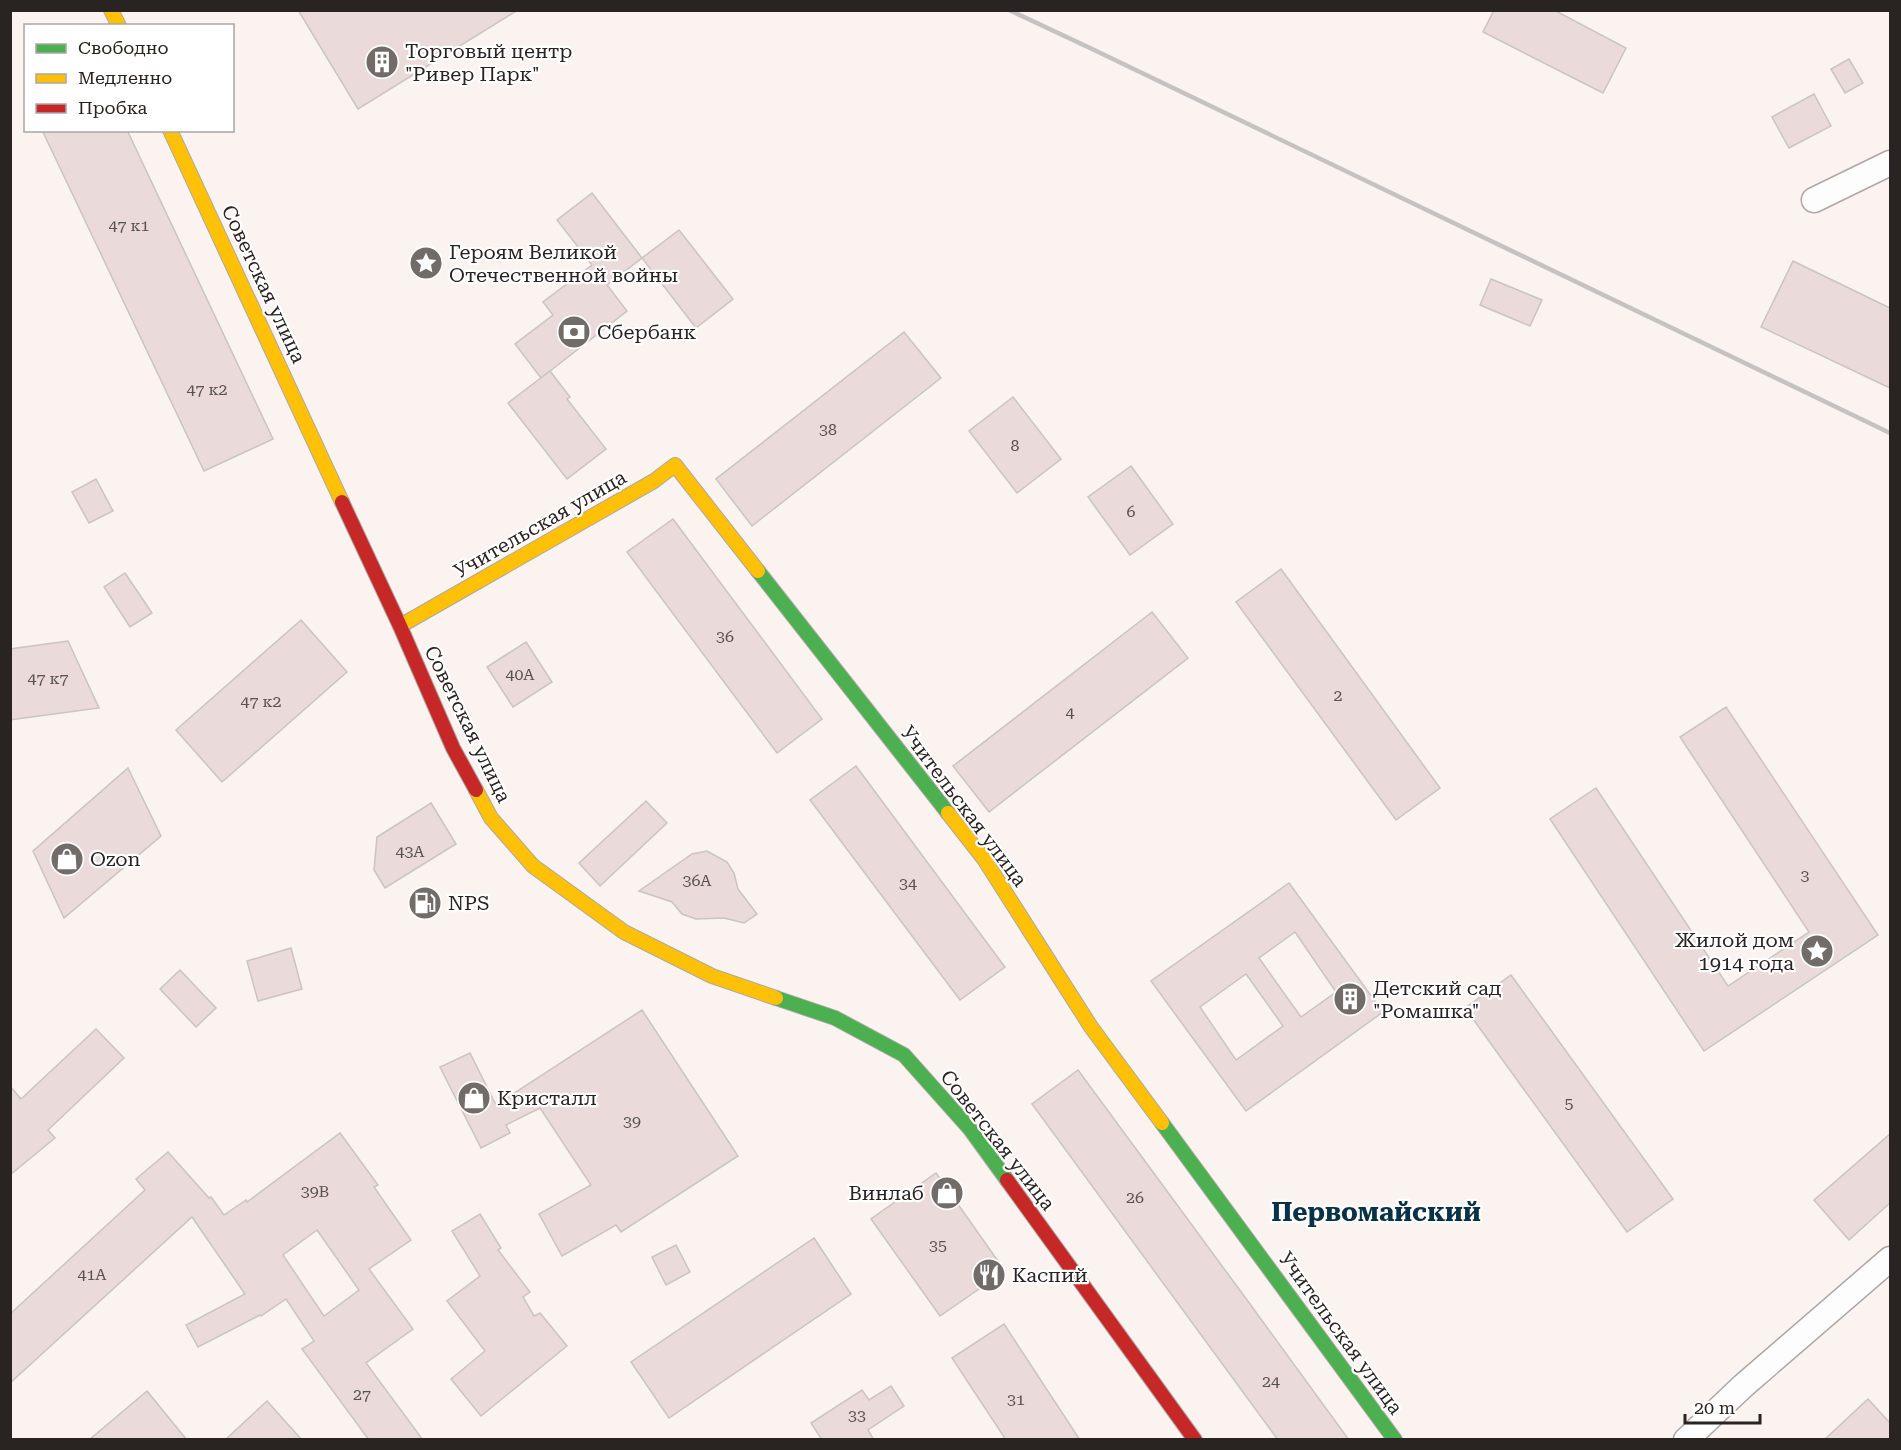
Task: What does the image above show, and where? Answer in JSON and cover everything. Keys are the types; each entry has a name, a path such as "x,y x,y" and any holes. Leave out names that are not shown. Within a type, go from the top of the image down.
{"main road":[{"path":"111,10 118,24"},
{"name":"Советская улица","path":"171,132 400,626 453,748 491,818 533,866 624,932 712,976 835,1018 904,1055 970,1129 1196,1440"},
{"name":"Учительская улица","path":"400,626 654,482 675,465 984,859 1091,1027 1395,1440"}],"street":[{"path":"1814,200 1890,163"},
{"path":"1686,1440 1743,1386 1890,1259"}],"building":[{"name":"Торговый центр \"Ривер Парк\"","path":"298,10 518,10 358,109"},
{"path":"1494,10 1554,10 1626,48 1603,93 1483,32"},
{"path":"1849,59 1863,83 1845,93 1831,69"},
{"path":"1814,94 1831,126 1789,148 1772,117"},
{"path":"43,132 128,132 273,439 204,471"},
{"path":"592,193 642,258 607,285 627,311 541,378 515,344 553,315 543,302 592,265 557,220"},
{"path":"679,230 733,299 696,328 642,258"},
{"path":"1793,261 1890,308 1890,388 1761,327"},
{"path":"1491,279 1542,300 1530,326 1480,305"},
{"path":"904,332 941,378 752,526 716,479"},
{"path":"550,371 570,397 567,399 606,449 567,479 508,403"},
{"path":"1013,397 1061,459 1017,493 969,431"},
{"path":"1131,466 1173,524 1130,555 1088,497"},
{"path":"96,479 113,511 89,523 72,492"},
{"path":"673,519 822,719 777,753 627,552"},
{"path":"1281,569 1440,788 1396,820 1236,602"},
{"path":"125,573 152,613 130,627 104,587"},
{"path":"1152,612 1188,658 989,812 953,766"},
{"path":"301,620 347,672 222,782 176,730"},
{"path":"68,641 99,708 10,720 10,649"},
{"path":"526,642 552,682 513,707 487,667"},
{"path":"1726,707 1878,935 1704,1051 1550,819 1596,788 1728,986 1809,932 1680,737"},
{"path":"856,766 1005,967 960,1000 810,800"},
{"path":"128,768 161,836 64,918 33,851"},
{"path":"646,801 667,823 600,886 579,863"},
{"path":"431,803 456,844 385,888 374,870 377,837"},
{"path":"707,851 727,862 734,873 738,889 757,914 744,923 724,918 696,919 682,914 672,902 639,891 692,854"},
{"name":"Детский сад \"Ромашка\"","path":"1289,883 1383,1012 1246,1111 1151,981","holes":["1295,932 1336,992 1301,1017 1259,958","1246,974 1283,1026 1236,1060 1200,1007"]},
{"path":"291,948 302,989 258,1001 247,961"},
{"path":"180,970 216,1008 196,1027 160,989"},
{"path":"1511,975 1673,1199 1627,1232 1465,1008"},
{"path":"642,1010 738,1156 621,1232 616,1225 562,1256 539,1214 591,1185 540,1108 506,1125 510,1133 481,1148 440,1067 470,1053 496,1105"},
{"path":"96,1029 124,1058 48,1130 55,1138 10,1175 10,1086 21,1099"},
{"path":"1078,1070 1349,1440 1278,1440 1032,1104"},
{"path":"340,1133 378,1185 374,1187 411,1240 369,1269 413,1329 366,1363 423,1440 369,1440 302,1349 314,1341 286,1299 261,1316 198,1347 186,1325 245,1294 192,1217 10,1383 10,1314 145,1190 136,1179 168,1152 209,1198 211,1197 224,1215 246,1200 247,1202","holes":["317,1230 359,1290 324,1316 283,1255"]},
{"path":"1890,1134 1890,1203 1849,1240 1814,1200"},
{"path":"936,1173 1005,1271 940,1316 871,1219"},
{"path":"480,1214 501,1248 498,1250 530,1292 523,1297 534,1316 540,1313 567,1346 481,1416 451,1379 485,1351 447,1301 480,1276 452,1231"},
{"path":"814,1238 851,1294 669,1418 631,1362"},
{"path":"676,1245 690,1272 666,1285 652,1257"},
{"path":"1004,1324 1080,1440 1006,1440 952,1358"},
{"path":"891,1386 904,1406 868,1430 874,1440 822,1440 811,1423 862,1390 869,1400"},
{"path":"147,1391 187,1440 89,1440"},
{"path":"1868,1399 1890,1423 1890,1440 1824,1440"},
{"path":"267,1401 302,1440 225,1440"}],"railway":[{"path":"1009,10 1890,433"}],"traffic: fast":[{"path":"758,571 948,813"},
{"path":"776,998 835,1018 904,1055 970,1129 1007,1180"},
{"path":"1162,1123 1395,1440"}],"traffic: slow":[{"path":"111,10 118,24"},
{"path":"171,132 342,502"},
{"path":"400,626 654,481 675,465 758,571"},
{"path":"476,790 491,818 533,866 624,932 712,976 776,998"},
{"path":"948,813 984,859 1091,1027 1162,1123"}],"traffic: jam":[{"path":"342,502 400,626 453,748 476,790"},
{"path":"1007,1180 1195,1440"}],"place":[{"name":"Торговый центр \"Ривер Парк\"","path":"382,62"},
{"name":"Героям Великой Отечественной войны","path":"426,263"},
{"name":"Сбербанк","path":"574,332"},
{"name":"Ozon","path":"67,859"},
{"name":"NPS","path":"425,903"},
{"name":"Жилой дом 1914 года","path":"1817,951"},
{"name":"Детский сад \"Ромашка\"","path":"1350,999"},
{"name":"Кристалл","path":"474,1098"},
{"name":"Винлаб","path":"947,1193"},
{"name":"Каспий","path":"989,1275"}],"district":[{"name":"Первомайский","path":"1376,1212"}]}
